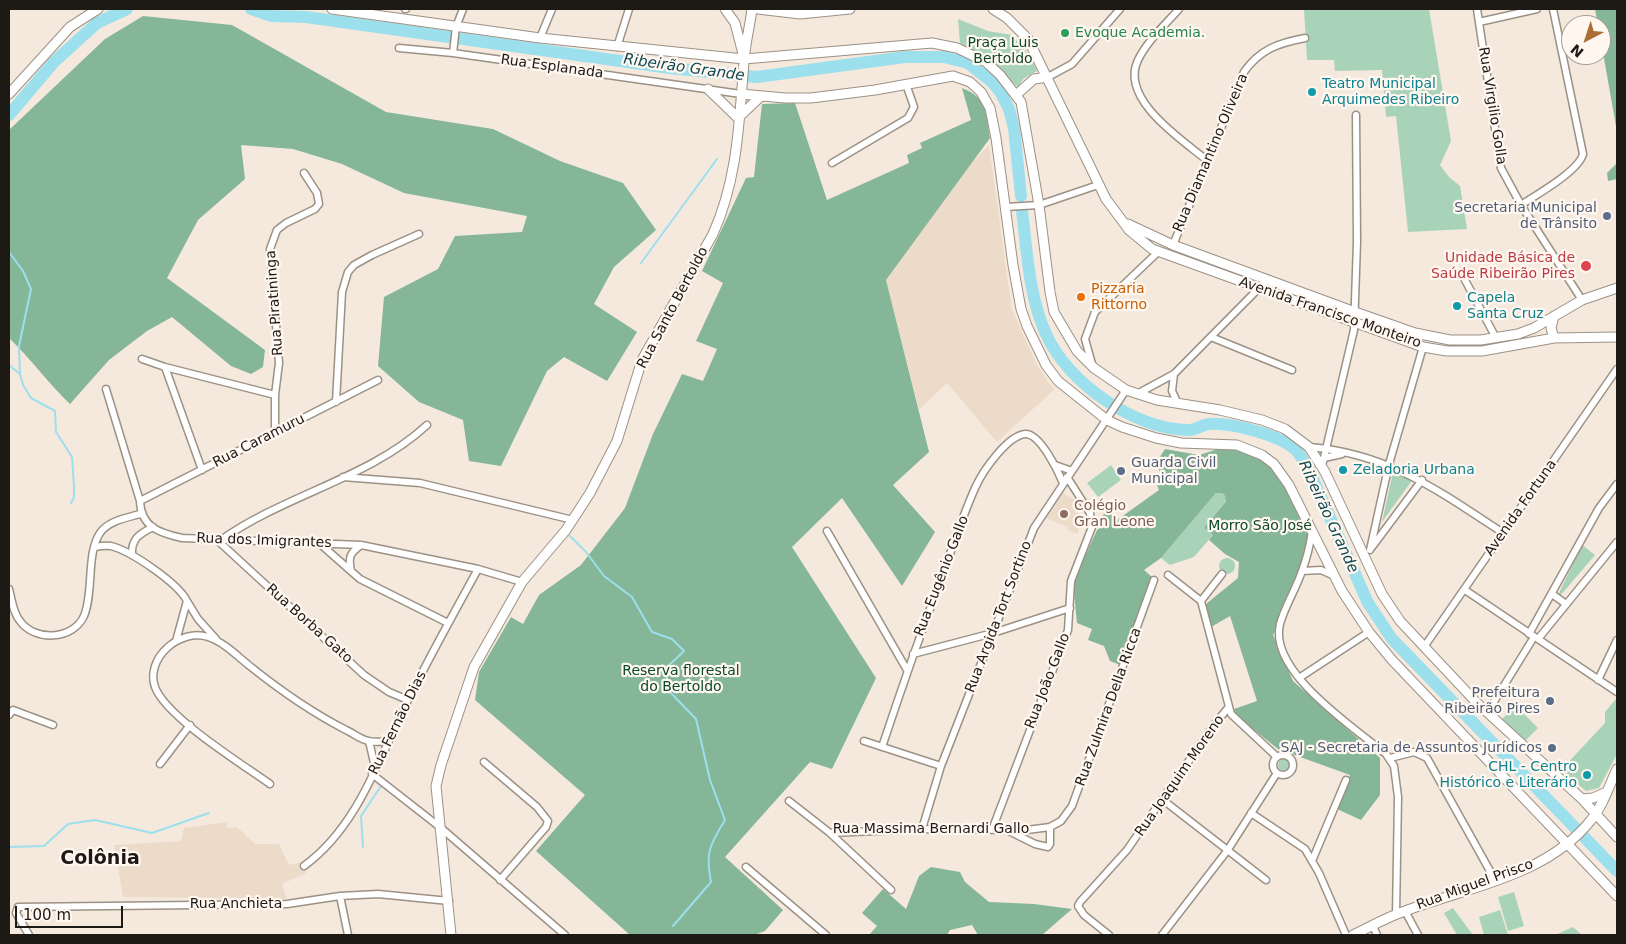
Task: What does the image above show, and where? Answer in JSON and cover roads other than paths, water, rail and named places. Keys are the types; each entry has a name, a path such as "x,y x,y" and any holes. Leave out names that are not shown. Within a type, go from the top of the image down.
{"main road":[{"path":"9,94 70,27 98,9"},
{"path":"332,9 456,30 618,47 744,64 932,43 957,48 986,62 1021,102 1039,205 1054,312 1077,351 1123,394 1137,394 1178,404 1227,411 1262,420 1285,429 1309,447 1323,462 1382,594 1400,621 1487,713 1582,799 1617,837"},
{"path":"725,9 735,22 744,64"},
{"path":"744,64 752,9"},
{"path":"758,9 800,14 850,9"},
{"name":"Avenida Francisco Monteiro","path":"993,9 1007,18 1028,39 1098,185 1120,218 1141,241 1158,252 1422,347 1447,351 1482,351 1554,338 1617,337"},
{"name":"Rua Santo Bertoldo","path":"451,935 449,901 436,792 441,765 474,667 522,582 573,520 590,493 618,441 642,360 709,242 723,213 734,172 744,64"},
{"path":"741,94 760,97 811,98 953,76 970,82 981,92 990,108 1017,290 1027,326 1036,346 1046,365 1058,381 1107,420 1135,432 1180,443 1237,445 1262,455 1283,474 1332,574 1369,632 1392,660 1454,723 1566,845 1617,896"},
{"path":"1016,95 1034,79 1048,78"},
{"path":"708,89 739,118 760,97"},
{"name":"Avenida Francisco Monteiro","path":"1120,218 1143,232 1173,245 1415,333 1439,338 1468,341 1496,338 1526,331 1582,300 1617,288"},
{"path":"1554,316 1550,328 1554,338"},
{"name":"Rua Miguel Prisco","path":"1353,935 1400,913 1495,880 1534,864 1566,845 1575,838 1596,814 1617,769"},
{"path":"1582,799 1593,798 1606,792"}],"street":[{"path":"453,50 456,30 464,9"},
{"path":"540,38 552,9"},
{"path":"618,47 629,9"},
{"path":"1048,78 1072,64 1120,9"},
{"path":"1179,9 1144,49 1138,61 1134,80 1141,98 1158,118 1208,161"},
{"name":"Rua Virgilio Golla","path":"1477,9 1501,168 1507,183 1521,206 1582,300"},
{"path":"1479,22 1536,9"},
{"path":"1521,206 1572,170 1582,159 1583,154 1553,9"},
{"name":"Rua Diamantino Oliveira","path":"1173,245 1238,86 1252,61 1262,52 1275,45 1305,38"},
{"name":"Rua Esplanada","path":"399,48 453,50 741,94"},
{"path":"832,163 908,118 914,107 906,84"},
{"path":"1323,462 1354,324 1358,194 1356,115"},
{"name":"Rua Piratininga","path":"275,432 275,395 279,363 270,249 277,230 286,223 314,209 318,204 317,193 304,173"},
{"path":"1006,207 1039,205 1098,185"},
{"path":"336,402 342,292 348,272 368,257 420,234"},
{"path":"1094,368 1085,338 1095,312 1158,252"},
{"path":"1137,394 1174,374 1268,279"},
{"path":"1465,280 1496,338"},
{"path":"1212,337 1292,370"},
{"path":"1422,347 1388,464 1370,550 1422,480"},
{"path":"142,359 165,367 275,395"},
{"path":"165,367 202,470"},
{"name":"Avenida Fortuna","path":"1424,648 1617,369"},
{"path":"1174,374 1172,391 1178,404"},
{"name":"Rua Caramuru","path":"140,501 378,380"},
{"path":"9,589 11,608 19,620 35,634 42,636 59,634 77,625 83,618 87,607 97,539 105,528 140,514 140,501 106,388"},
{"name":"Rua Argida Tort Sortino","path":"922,829 941,766 1034,528 1123,394"},
{"path":"218,540 404,445 426,425"},
{"name":"Rua Eugênio Gallo","path":"882,747 907,670 977,485 1001,451 1016,438 1025,434 1036,438"},
{"name":"Rua João Gallo","path":"992,830 1068,630 1071,581 1092,520 1036,438"},
{"path":"1309,447 1326,448 1388,464 1422,480 1503,533"},
{"path":"1323,462 1346,454"},
{"path":"1054,465 1072,471"},
{"path":"342,477 420,483 573,520"},
{"path":"1487,713 1534,637 1552,594 1599,508 1617,484"},
{"name":"Rua dos Imigrantes","path":"140,514 152,527 182,538 361,544 478,569 522,582"},
{"path":"132,555 134,540 139,534 152,527"},
{"path":"1312,530 1302,571 1280,622 1278,634 1283,656 1299,678 1390,758 1397,779 1400,913 1418,935"},
{"path":"827,531 907,670"},
{"name":"Rua Borba Gato","path":"218,540 364,674 389,692 408,700"},
{"path":"318,542 351,572 387,594 448,623"},
{"path":"1534,637 1566,604 1617,542"},
{"path":"351,572 348,561 350,554 361,544"},
{"path":"95,547 111,546 132,555 177,587 198,619 218,641 286,696 370,742 388,741"},
{"name":"Rua Fernão Dias","path":"304,866 344,826 356,809 408,700 478,569"},
{"path":"1302,571 1313,569 1332,574"},
{"path":"1168,575 1201,601 1222,574"},
{"name":"Rua Zulmira Della Ricca","path":"1051,827 1067,815 1072,806 1135,638 1154,580"},
{"path":"1464,590 1617,692"},
{"path":"1552,594 1566,604"},
{"path":"176,641 187,601"},
{"name":"Rua Joaquim Moreno","path":"1109,935 1084,915 1078,906 1080,902 1117,862 1164,800 1213,726 1228,708 1201,601"},
{"path":"913,654 993,633 1070,608"},
{"path":"1299,678 1369,632"},
{"path":"218,641 197,635 176,641 159,657 155,666 153,678 159,695 190,725 270,784"},
{"path":"1598,680 1617,640"},
{"path":"1228,708 1235,718 1277,758"},
{"path":"10,711 53,725"},
{"path":"160,764 190,725"},
{"path":"864,740 941,766"},
{"path":"370,742 375,767"},
{"path":"1390,758 1414,752 1427,758 1495,880"},
{"path":"1283,756 1289,758 1293,766 1291,772 1286,775 1277,773 1273,765 1277,758 1283,756"},
{"path":"484,762 537,807 548,821 546,827 500,880"},
{"path":"1162,935 1227,851 1277,773"},
{"path":"372,774 441,828 566,935"},
{"path":"1312,861 1346,780"},
{"path":"1164,800 1266,880"},
{"name":"Rua Massima Bernardi Gallo","path":"790,801 830,832 922,829 1008,830 1051,827"},
{"path":"1252,814 1298,842 1312,861 1346,935"},
{"path":"1008,830 1035,844 1048,847 1050,844 1051,827"},
{"path":"830,832 891,890"},
{"path":"746,867 826,935"},
{"name":"Rua Anchieta","path":"29,935 16,913 17,908 287,904 340,896 378,894 449,901"},
{"path":"340,896 348,935"},
{"path":"1373,926 1377,935"}],"waterway":[{"name":"Ribeirão Grande","path":"9,115 54,62 97,23 127,9"},
{"name":"Ribeirão Grande","path":"251,9 272,16 306,17 670,68 757,77 905,57 944,57 968,63 992,82 1001,93 1009,109 1014,128 1021,196"},
{"path":"641,263 717,159"},
{"name":"Ribeirão Grande","path":"1022,211 1032,289 1040,320 1056,352 1070,369 1104,400 1124,412 1145,421 1187,430 1209,424 1241,427 1266,434 1295,449 1308,468 1368,603 1392,639 1617,871"},
{"path":"9,252 23,271 31,289 19,346 20,374"},
{"path":"9,365 20,374 23,385 31,398 55,411 56,432 72,457 74,497 71,503"},
{"path":"570,536 586,552 604,576 632,597 652,632 672,639 684,651 666,668 668,690 696,719 710,780 725,820 710,849 709,872 711,882 673,926"},
{"path":"363,847 361,816 381,786"},
{"path":"9,847 44,846 68,824 95,820 152,833 209,813"}],"place":[{"name":"Evoque Academia.","path":"1065,33"},
{"name":"Teatro Municipal Arquimedes Ribeiro","path":"1312,92"},
{"name":"Secretaria Municipal de Trânsito","path":"1607,216"},
{"name":"Unidade Básica de Saúde Ribeirão Pires","path":"1586,266"},
{"name":"Pizzaria Rittorno","path":"1081,297"},
{"name":"Capela Santa Cruz","path":"1457,306"},
{"name":"Zeladoria Urbana","path":"1343,470"},
{"name":"Guarda Civil Municipal","path":"1121,471"},
{"name":"Colégio Gran Leone","path":"1064,514"},
{"name":"Prefeitura Ribeirão Pires","path":"1550,701"},
{"name":"SAJ - Secretaria de Assuntos Jurídicos","path":"1552,748"},
{"name":"CHL - Centro Histórico e Literário","path":"1587,775"}],"district":[{"name":"Colônia","path":"100,859"}],"park label":[{"name":"Praça Luis Bertoldo","path":"1003,52"},
{"name":"Morro São José","path":"1260,526"},
{"name":"Reserva florestal do Bertoldo","path":"681,680"}]}
